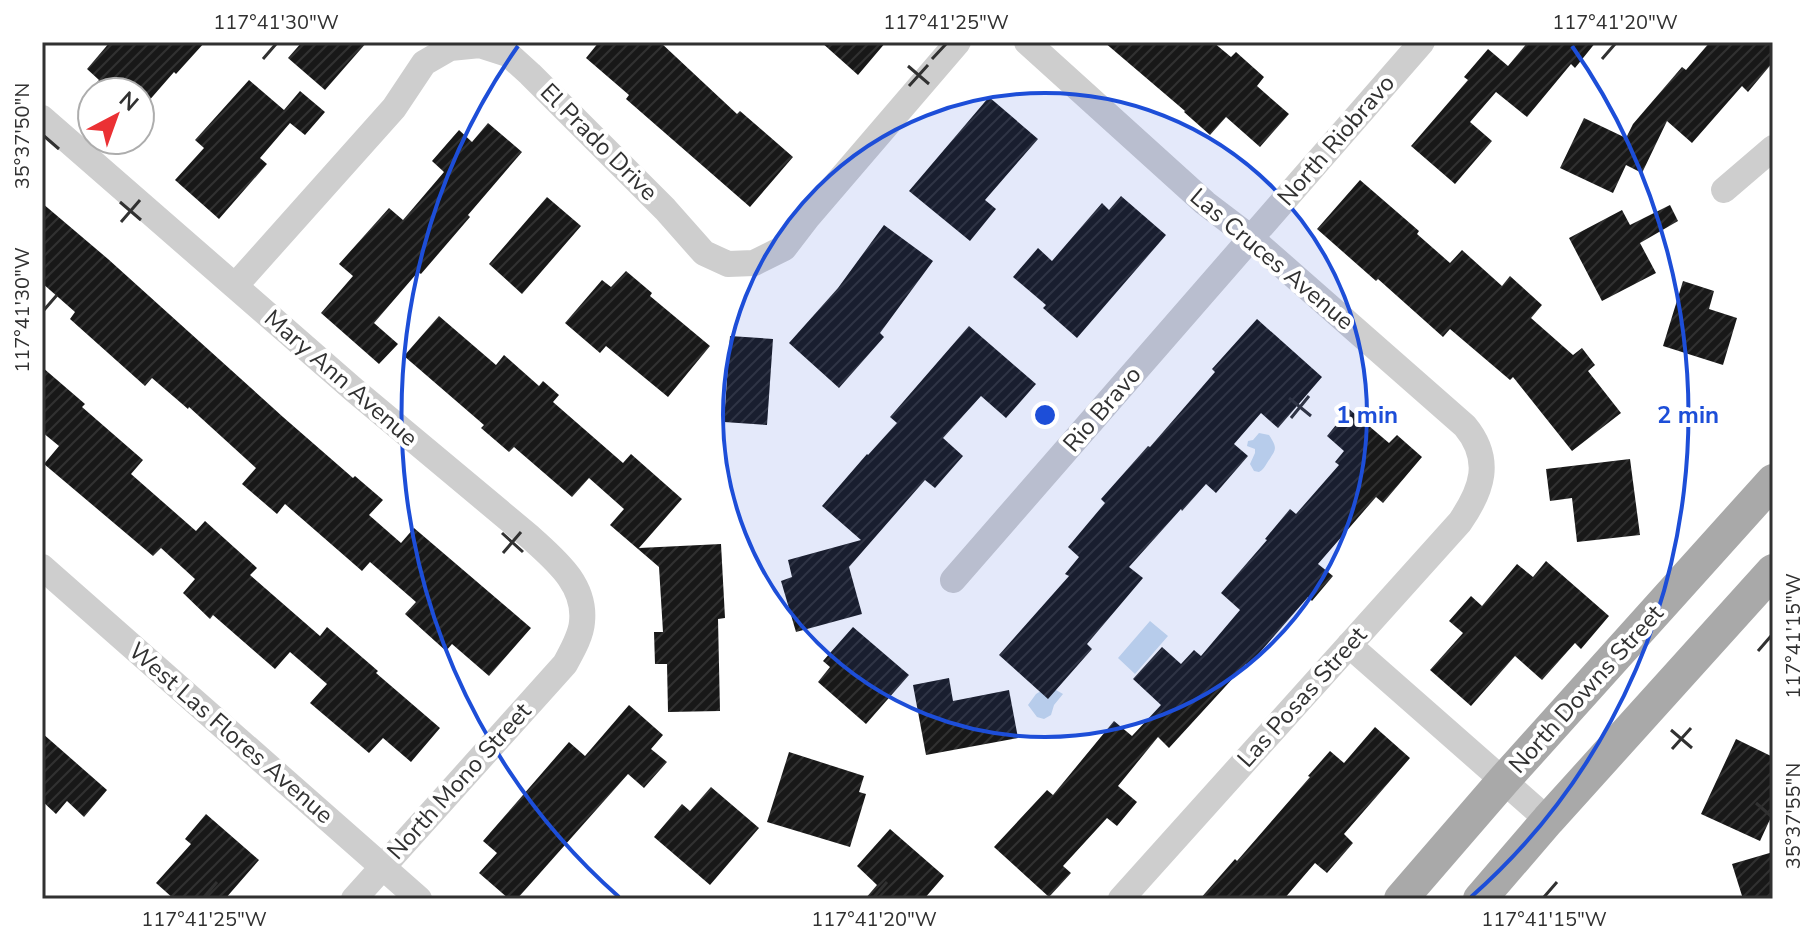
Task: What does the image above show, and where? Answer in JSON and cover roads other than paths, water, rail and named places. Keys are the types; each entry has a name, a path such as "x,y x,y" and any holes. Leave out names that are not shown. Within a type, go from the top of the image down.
{"main road":[{"name":"North Downs Street","path":"1401,899 1773,481"},
{"path":"1480,899 1773,571"}],"street":[{"name":"El Prado Drive","path":"235,286 394,108 424,63 450,48 480,45 508,54 665,209 704,253 728,264 754,263 784,248 958,42"},
{"name":"Las Cruces Avenue","path":"1027,42 1205,203 1251,238 1465,426 1475,437 1481,455 1482,480 1477,492"},
{"name":"North Riobravo","path":"1251,238 1422,42"},
{"name":"Mary Ann Avenue","path":"42,118 354,390 554,559 575,585 581,601 582,623 565,664"},
{"path":"1724,190 1773,148"},
{"name":"Rio Bravo","path":"953,580 1251,238"},
{"name":"Las Posas Street","path":"1121,899 1460,522 1477,492"},
{"name":"West Las Flores Avenue","path":"42,567 419,899"},
{"path":"1349,645 1548,820"},
{"name":"North Mono Street","path":"354,899 565,664"}],"water":[{"path":"1259,433 1269,435 1275,450 1259,472 1254,471 1250,464 1255,449 1247,446 1248,441"},
{"path":"1150,621 1168,636 1135,674 1118,658"},
{"path":"1049,686 1063,694 1051,715 1044,719 1037,717 1028,705 1036,694"}]}
